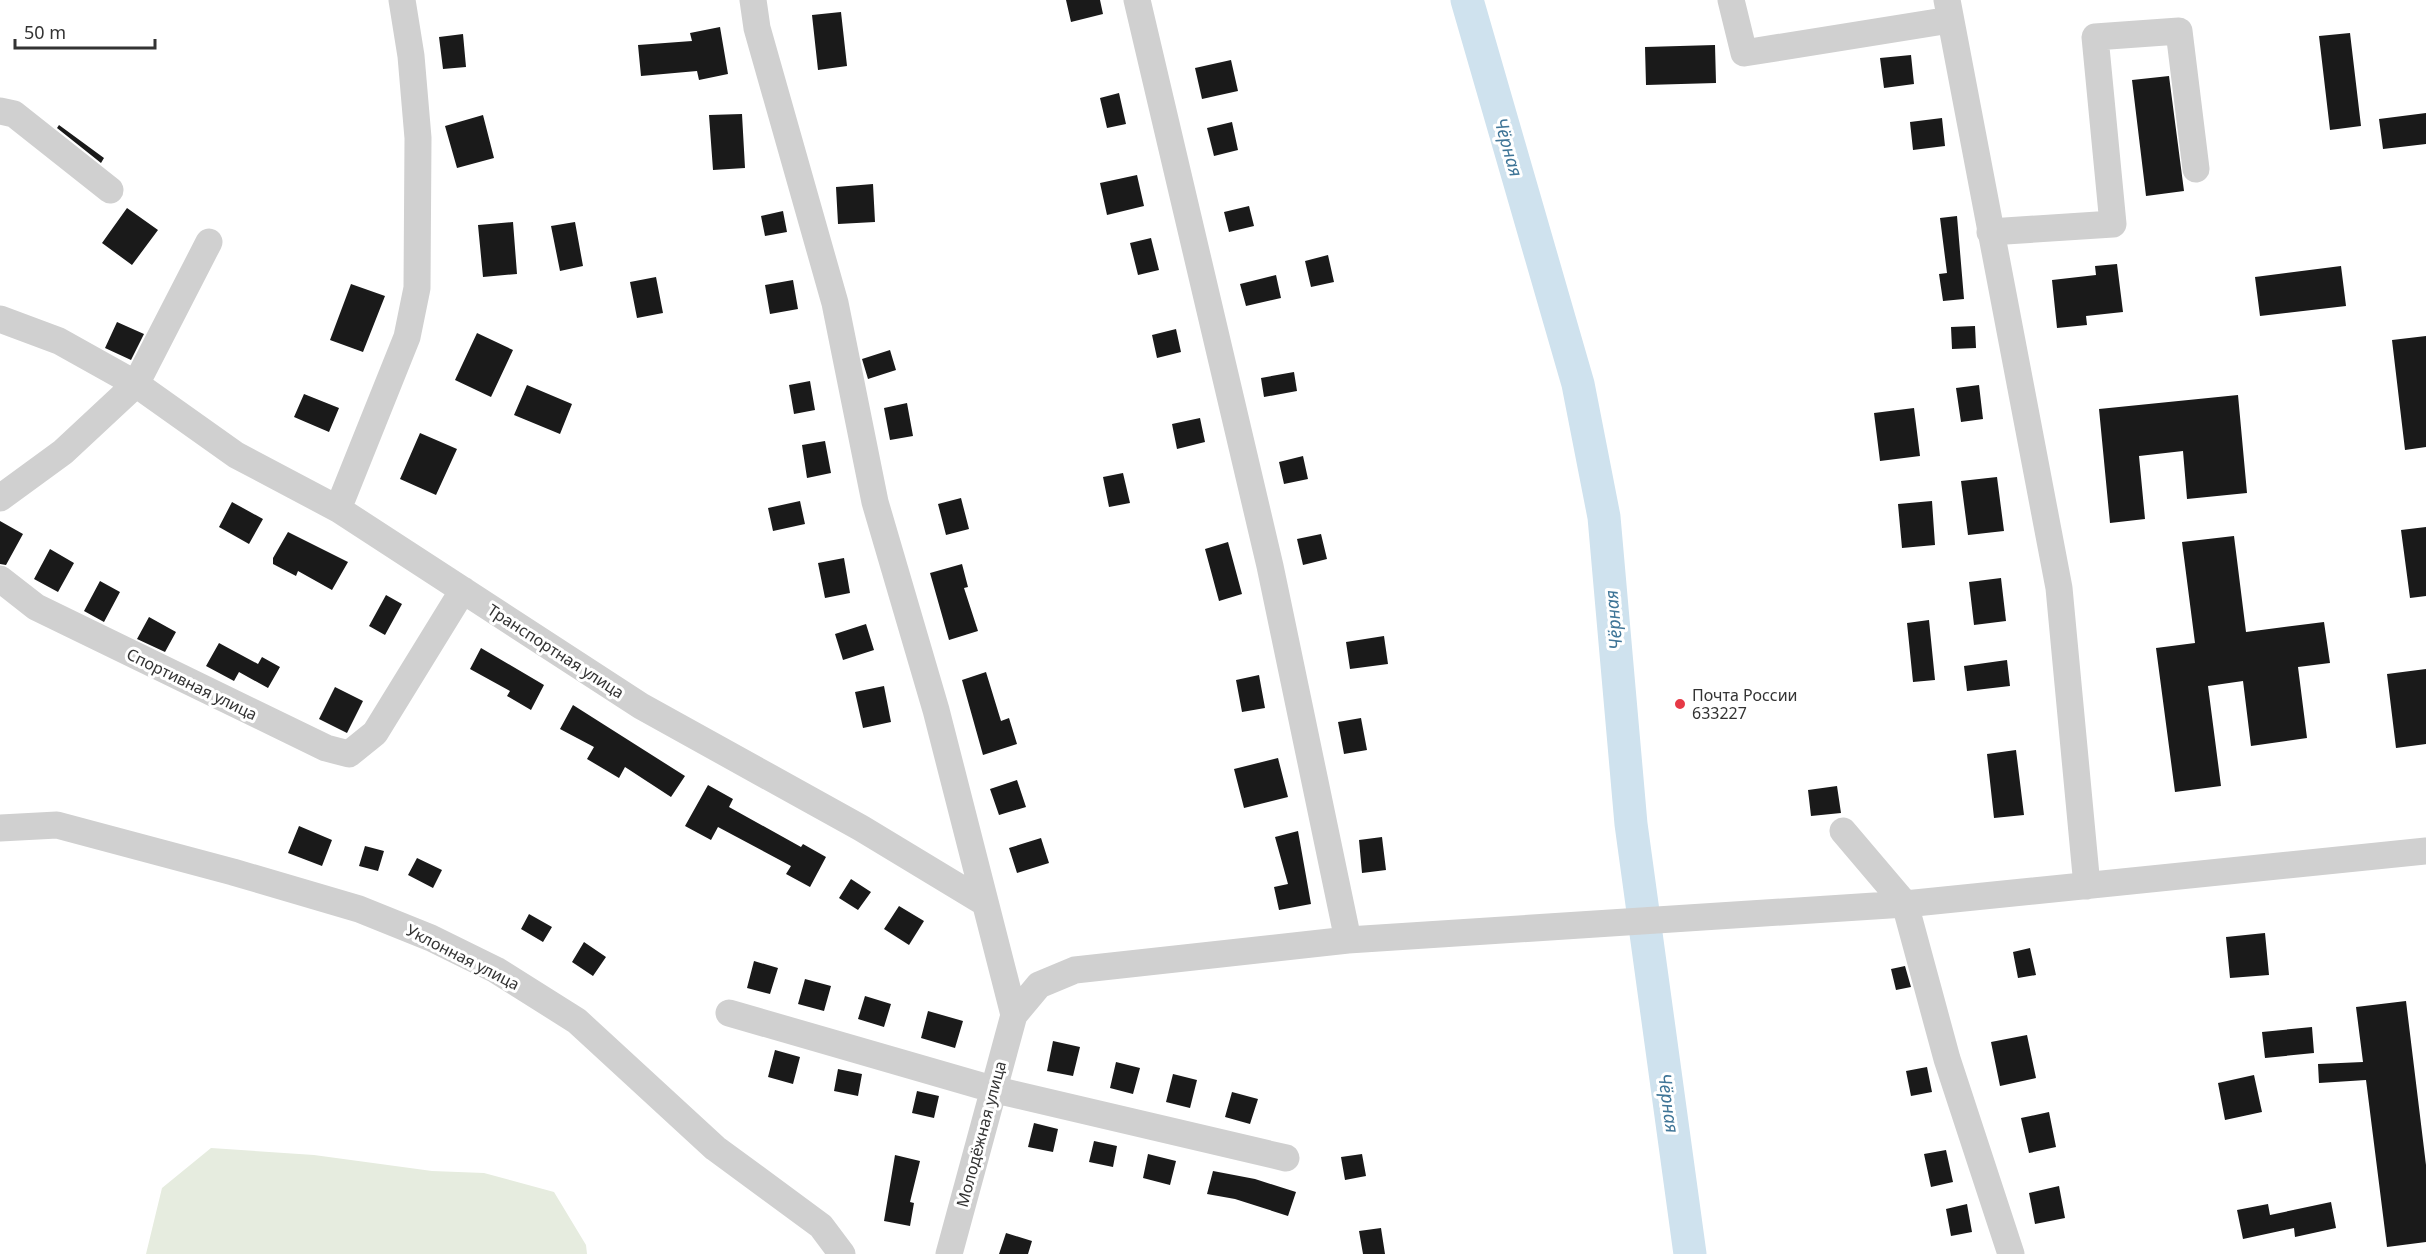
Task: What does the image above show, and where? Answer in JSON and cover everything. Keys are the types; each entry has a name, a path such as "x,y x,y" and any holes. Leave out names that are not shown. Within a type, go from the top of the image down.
{"street":[{"path":"338,509 407,337 417,288 418,138 411,56 402,0"},
{"path":"753,0 758,28 835,303 875,502 936,710 1014,1015"},
{"path":"1137,0 1270,566 1348,940"},
{"path":"1731,0 1744,53 1948,10 2059,588 2087,886"},
{"path":"1990,232 2113,224 2095,37 2179,31 2196,169"},
{"path":"0,111 14,114 110,190"},
{"path":"0,498 63,452 136,384 209,242"},
{"name":"Транспортная улица","path":"0,319 59,341 136,384 236,455 338,509 640,706 861,828 985,903"},
{"name":"Спортивная улица","path":"0,579 36,608 315,743 349,754 375,733 463,590"},
{"name":"Уклонная улица","path":"0,828 57,825 233,872 359,909 431,938 496,970 577,1021 715,1148 821,1226 842,1254"},
{"path":"1843,831 1905,904 1947,1059 2010,1254"},
{"path":"1014,1015 1024,1000 1039,985 1075,970 1348,940 1905,904 2426,851"},
{"path":"729,1013 992,1089 1286,1158"},
{"name":"Молодёжная улица","path":"949,1254 992,1089 1014,1015"}],"shaded area":[{"path":"211,1148 314,1155 432,1171 484,1173 554,1192 586,1245 587,1254 146,1254 162,1188"}],"building":[{"path":"1066,0 1100,0 1103,14 1071,22"},
{"path":"841,12 847,66 818,70 812,15"},
{"path":"720,27 728,74 699,80 697,71 641,76 638,45 692,41 690,33"},
{"path":"2350,33 2361,126 2330,130 2319,36"},
{"path":"463,34 466,67 443,69 439,37"},
{"path":"1715,45 1716,83 1646,85 1645,47"},
{"path":"1911,55 1914,84 1884,88 1880,58"},
{"path":"1231,60 1238,91 1202,99 1195,68"},
{"path":"2169,76 2184,191 2146,196 2132,80"},
{"path":"1119,93 1126,124 1107,128 1100,98"},
{"path":"2426,113 2426,144 2383,149 2379,119"},
{"path":"742,114 745,168 713,170 709,115"},
{"path":"483,115 494,158 457,168 445,126"},
{"path":"1942,118 1945,146 1913,150 1910,122"},
{"path":"1232,122 1238,150 1214,156 1207,128"},
{"path":"59,125 104,158 101,163 57,128"},
{"path":"1137,175 1144,206 1107,215 1100,183"},
{"path":"873,184 875,222 838,224 836,187"},
{"path":"1249,206 1254,226 1229,232 1224,212"},
{"path":"127,208 158,230 132,265 102,243"},
{"path":"783,211 787,232 765,236 761,216"},
{"path":"1957,216 1964,299 1943,301 1939,274 1947,273 1940,218"},
{"path":"513,222 517,274 483,277 478,225"},
{"path":"575,222 583,266 560,271 551,226"},
{"path":"1151,238 1159,270 1138,275 1130,243"},
{"path":"1328,255 1334,282 1311,287 1305,261"},
{"path":"2117,264 2123,312 2086,316 2087,325 2057,328 2052,280 2096,275 2095,266"},
{"path":"2341,266 2346,306 2260,316 2255,277"},
{"path":"1276,275 1281,298 1246,306 1240,284"},
{"path":"656,277 663,313 637,318 630,282"},
{"path":"793,280 798,309 770,314 765,285"},
{"path":"351,284 385,296 363,352 330,340"},
{"path":"117,322 144,334 131,360 105,348"},
{"path":"1975,326 1976,348 1952,349 1951,327"},
{"path":"1176,329 1181,352 1157,358 1152,335"},
{"path":"477,333 513,350 491,397 455,380"},
{"path":"2426,336 2426,447 2405,450 2392,340"},
{"path":"890,350 896,370 868,379 862,359"},
{"path":"1294,372 1297,391 1264,397 1261,378"},
{"path":"810,381 815,410 794,414 789,385"},
{"path":"527,385 572,404 560,434 514,415"},
{"path":"1979,385 1983,419 1961,422 1956,388"},
{"path":"304,394 339,408 329,432 294,417"},
{"path":"2238,395 2247,493 2187,499 2183,451 2139,456 2145,519 2110,523 2099,409"},
{"path":"907,403 913,436 890,440 884,408"},
{"path":"1914,408 1920,456 1880,461 1874,413"},
{"path":"1200,418 1205,442 1177,449 1172,424"},
{"path":"420,433 457,449 436,495 400,479"},
{"path":"825,441 831,473 807,478 802,445"},
{"path":"1303,456 1308,479 1284,484 1279,462"},
{"path":"1123,473 1130,503 1109,507 1103,477"},
{"path":"1997,477 2004,531 1968,535 1961,481"},
{"path":"961,498 969,529 946,535 938,504"},
{"path":"800,501 805,524 773,531 768,508"},
{"path":"1932,501 1935,545 1902,548 1898,504"},
{"path":"232,502 263,519 249,544 219,527"},
{"path":"0,521 23,534 6,565 0,564"},
{"path":"2426,527 2426,596 2410,598 2401,530"},
{"path":"288,532 348,562 332,590 298,571 296,576 273,564 273,558"},
{"path":"1321,534 1327,559 1303,565 1297,539"},
{"path":"2234,536 2246,632 2324,622 2330,663 2298,667 2307,738 2251,746 2243,681 2208,686 2221,786 2175,792 2156,648 2195,643 2182,542"},
{"path":"1228,542 1242,594 1219,601 1205,549"},
{"path":"50,549 74,563 58,592 34,579"},
{"path":"844,558 850,593 825,598 818,563"},
{"path":"962,564 968,587 964,588 978,631 949,640 930,573"},
{"path":"2001,578 2006,621 1974,625 1969,582"},
{"path":"100,581 120,592 104,622 84,611"},
{"path":"386,595 402,604 385,635 369,626"},
{"path":"149,617 176,632 165,652 137,639"},
{"path":"1929,620 1935,680 1913,682 1907,623"},
{"path":"866,624 874,650 843,660 835,634"},
{"path":"1384,636 1388,664 1350,669 1346,642"},
{"path":"219,643 258,664 262,657 280,667 268,688 239,672 234,681 206,666"},
{"path":"481,648 544,685 531,710 507,696 510,691 470,669"},
{"path":"2007,660 2010,686 1967,691 1964,666"},
{"path":"2426,669 2426,744 2396,748 2387,674"},
{"path":"986,672 1001,721 1009,718 1017,744 983,755 962,680"},
{"path":"1259,675 1265,708 1242,712 1236,680"},
{"path":"884,686 891,722 863,728 855,692"},
{"path":"335,687 363,701 347,733 319,719"},
{"path":"573,705 685,776 671,797 625,767 619,778 587,759 594,747 560,729"},
{"path":"1361,718 1367,750 1344,754 1338,722"},
{"path":"2016,750 2024,815 1994,818 1987,754"},
{"path":"1278,758 1288,797 1244,808 1234,769"},
{"path":"1017,780 1026,807 999,815 990,789"},
{"path":"708,785 733,799 729,807 801,847 803,844 826,857 810,887 786,874 791,866 718,827 711,840 685,826"},
{"path":"1837,786 1841,813 1811,816 1808,790"},
{"path":"299,826 332,840 322,866 288,853"},
{"path":"1298,831 1311,904 1279,910 1274,887 1288,884 1275,837"},
{"path":"1382,837 1386,870 1362,873 1359,840"},
{"path":"1041,838 1049,863 1017,873 1009,848"},
{"path":"365,846 384,851 378,871 359,866"},
{"path":"417,858 442,870 433,888 408,875"},
{"path":"851,879 871,892 858,910 839,898"},
{"path":"899,906 924,921 909,945 884,929"},
{"path":"529,914 552,927 543,942 521,929"},
{"path":"2265,933 2269,975 2230,978 2226,937"},
{"path":"584,942 606,957 593,976 572,962"},
{"path":"2030,948 2036,975 2018,978 2013,952"},
{"path":"754,961 778,968 770,994 747,988"},
{"path":"1905,966 1911,987 1896,990 1891,969"},
{"path":"805,979 831,986 824,1011 798,1004"},
{"path":"865,996 891,1004 884,1027 858,1019"},
{"path":"2406,1001 2426,1165 2426,1242 2387,1247 2366,1080 2319,1083 2318,1064 2363,1062 2356,1007"},
{"path":"928,1011 963,1021 955,1048 921,1038"},
{"path":"2312,1027 2314,1053 2265,1058 2262,1032"},
{"path":"2027,1035 2036,1078 2000,1086 1991,1042"},
{"path":"1053,1041 1080,1047 1073,1076 1047,1071"},
{"path":"775,1050 800,1057 793,1084 768,1077"},
{"path":"1116,1062 1140,1068 1133,1094 1110,1088"},
{"path":"1927,1067 1932,1092 1911,1096 1906,1071"},
{"path":"838,1069 862,1074 858,1096 834,1091"},
{"path":"1173,1074 1197,1080 1190,1108 1166,1102"},
{"path":"2254,1075 2262,1112 2225,1120 2218,1083"},
{"path":"917,1091 939,1096 934,1118 912,1113"},
{"path":"1232,1092 1258,1099 1250,1124 1225,1117"},
{"path":"2049,1112 2056,1147 2029,1153 2021,1118"},
{"path":"1034,1123 1058,1129 1053,1152 1028,1147"},
{"path":"1094,1141 1117,1146 1113,1167 1089,1162"},
{"path":"1946,1150 1953,1182 1931,1187 1924,1154"},
{"path":"1148,1154 1176,1161 1170,1185 1143,1178"},
{"path":"1362,1154 1366,1176 1345,1180 1341,1157"},
{"path":"895,1155 920,1161 910,1202 914,1203 910,1226 884,1221"},
{"path":"1213,1171 1255,1179 1296,1192 1288,1216 1235,1199 1207,1194"},
{"path":"2059,1186 2065,1218 2035,1224 2029,1193"},
{"path":"2331,1202 2336,1228 2295,1237 2294,1228 2243,1239 2237,1210 2268,1204 2270,1215"},
{"path":"1967,1204 1972,1232 1951,1236 1946,1209"},
{"path":"1381,1228 1385,1254 1363,1254 1359,1231"},
{"path":"1006,1233 1032,1241 1028,1254 999,1254"}],"waterway":[{"name":"Чёрная","path":"1467,0 1578,384 1604,517 1631,824 1690,1254"}],"place":[{"name":"Почта России 633227","path":"1680,704"}]}
